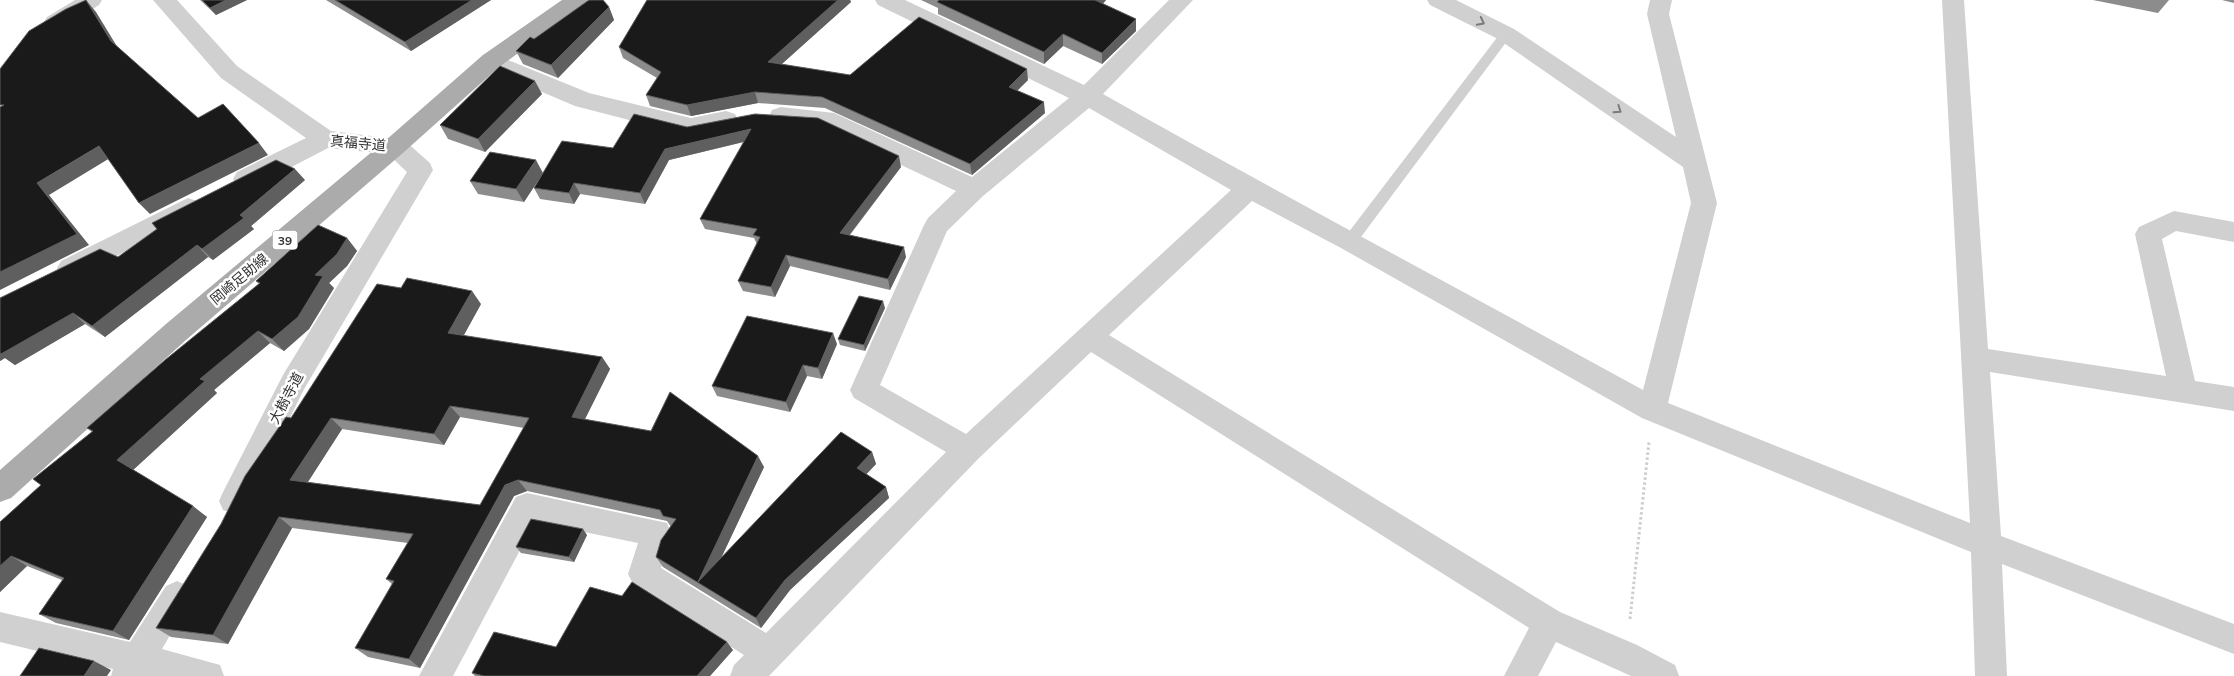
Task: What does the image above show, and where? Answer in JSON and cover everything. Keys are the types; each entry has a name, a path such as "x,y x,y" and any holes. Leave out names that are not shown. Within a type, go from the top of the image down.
{"main road":[{"name":"岡崎足助線","path":"0,489 176,332 395,146 491,61 577,0"}],"street":[{"path":"40,31 91,0"},
{"path":"164,0 229,72 325,139"},
{"path":"968,450 864,390 937,225 974,189 1088,96 1182,0"},
{"path":"1439,0 1506,34 1694,162"},
{"path":"1652,409 1704,203 1658,14 1661,0"},
{"path":"1953,0 1986,544 1991,676"},
{"path":"895,2 1088,96 1249,188 1350,241 1652,409 1986,544 2234,639"},
{"path":"491,61 583,100 691,127 753,115 825,119 974,189"},
{"name":"真福寺道","path":"53,278 325,139 395,146"},
{"name":"大樹寺道","path":"222,524 293,383 421,170 395,146"},
{"path":"746,676 968,450 1249,188"},
{"path":"2183,390 2148,234 2174,221 2234,232"},
{"path":"1089,337 1548,623 1626,656 1663,676"},
{"path":"1975,358 2234,399"},
{"path":"435,676 527,507 656,533 644,574 770,653"},
{"path":"132,668 192,572"},
{"path":"1520,676 1548,623"},
{"path":"0,627 132,668 208,676"}],"lane":[{"path":"1350,241 1506,34"}],"path":[{"path":"1626,656 1652,409"}],"building":[{"path":"86,0 111,41 198,118 223,104 259,143 139,203 99,146 37,183 77,234 0,272 0,107 4,105 0,105 0,69 29,31 66,9"},
{"path":"202,0 226,0 210,8"},
{"path":"335,0 472,0 405,42"},
{"path":"589,0 603,0 609,7 551,65 516,51 530,37 534,39"},
{"path":"647,0 838,0 768,62 850,75 919,17 1027,69 1009,87 1044,102 970,164 822,97 755,92 687,105 646,95 661,72 619,47"},
{"path":"939,0 1095,0 1136,19 1102,53 1063,34 1044,52 937,2"},
{"path":"500,66 535,81 478,139 440,125"},
{"path":"634,114 687,127 755,114 818,118 899,156 840,233 904,247 888,279 786,255 771,287 738,281 760,237 753,235 757,229 700,219 751,129 665,149 640,193 574,183 569,193 534,188 562,141 613,148"},
{"path":"490,152 536,160 516,189 470,181"},
{"path":"276,160 295,169 240,215 244,218 202,249 197,245 92,326 73,313 0,353 0,298 100,249 118,257 157,229 152,223"},
{"path":"318,225 347,238 337,254 315,275 323,276 298,317 272,339 258,331 200,379 205,381 117,460 193,506 113,631 39,614 64,578 11,556 0,566 0,522 41,485 33,479 93,431 87,428 165,360 260,283 256,281"},
{"path":"407,278 472,291 448,333 602,357 572,417 651,431 670,392 758,456 698,582 841,432 872,452 857,468 886,487 785,580 756,618 656,557 661,540 676,519 663,516 660,510 518,480 505,485 409,659 355,648 394,581 386,579 413,534 279,517 213,635 156,628 221,524 245,476 286,417 291,418 377,284 401,288","holes":["450,406 529,418 480,505 290,480 331,418 434,434"]},
{"path":"859,296 883,301 864,345 838,339"},
{"path":"747,316 833,333 818,368 803,365 786,402 712,386"},
{"path":"531,519 583,529 569,557 516,547"},
{"path":"632,582 727,642 697,676 484,676 472,673 494,632 556,647 590,587 622,596"},
{"path":"39,648 94,661 84,676 20,676"}]}
